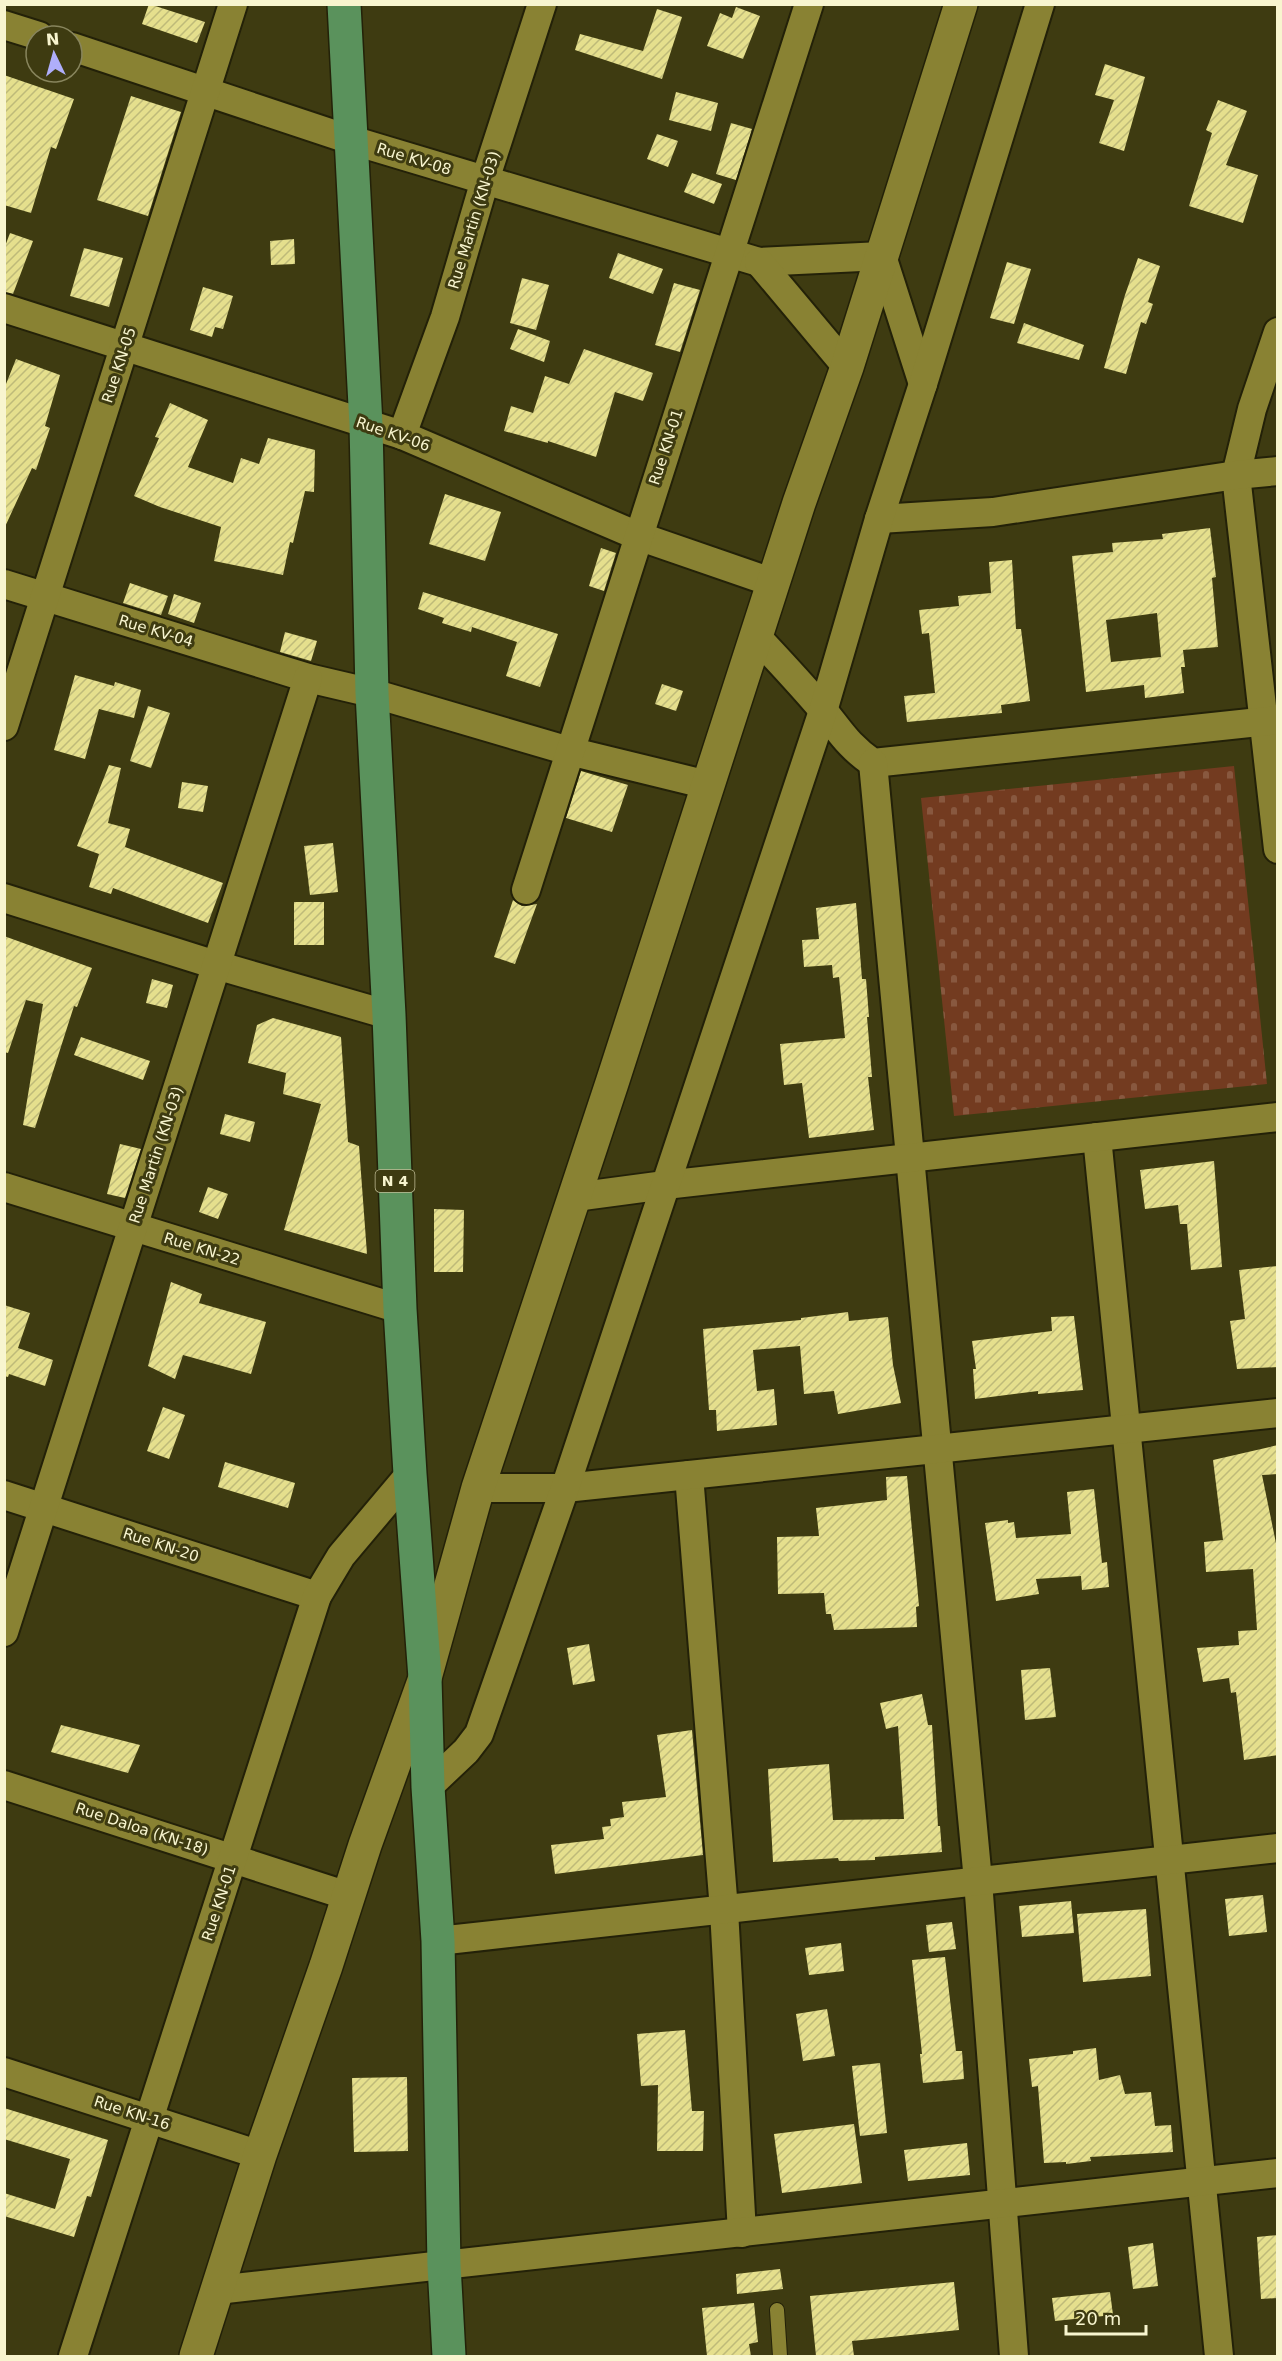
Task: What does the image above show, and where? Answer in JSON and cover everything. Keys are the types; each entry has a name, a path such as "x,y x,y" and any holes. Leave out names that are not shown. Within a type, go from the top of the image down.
{"main road":[{"name":"N 4","path":"345,4 366,425 372,693 389,1015 400,1309 425,1678 428,1787 438,1941 444,2265 449,2356"}],"street":[{"name":"Rue KN-05","path":"4,726 233,4"},
{"name":"Rue Martin (KN-03)","path":"402,435 445,317 485,180 542,4"},
{"name":"Rue KN-01","path":"526,890 809,4"},
{"path":"196,2356 260,2155 425,1678 478,1488 575,1197 756,636 847,367 961,4"},
{"path":"428,1787 479,1734 565,1488 823,711 879,519 1040,4"},
{"path":"4,25 24,31"},
{"name":"Rue KV-08","path":"84,50 351,140 728,254 759,262 882,256"},
{"path":"882,256 923,384"},
{"path":"759,262 847,367"},
{"name":"Rue KV-06","path":"4,308 402,435 638,536 774,583"},
{"path":"1278,332 1252,409 1236,475 1270,720 1278,849"},
{"path":"879,519 993,512 1236,475 1278,471"},
{"name":"Rue KV-04","path":"4,584 308,678 372,693 569,752 708,785"},
{"path":"756,636 823,711 855,751 873,763 1270,720"},
{"name":"Rue Martin (KN-03)","path":"4,1632 308,678"},
{"path":"873,763 978,1881 1014,2356"},
{"path":"4,898 216,965 389,1015"},
{"path":"575,1197 1278,1117"},
{"path":"1097,1137 1219,2356"},
{"name":"Rue KN-22","path":"4,1187 400,1309"},
{"path":"478,1488 565,1488 1278,1413"},
{"name":"Rue KN-01","path":"74,2356 317,1596 341,1556 410,1474"},
{"path":"689,1475 724,1910 742,2233"},
{"name":"Rue KN-20","path":"4,1495 317,1596"},
{"name":"Rue Daloa (KN-18)","path":"4,1785 348,1896"},
{"path":"438,1941 1278,1848"},
{"name":"Rue KN-16","path":"4,2072 260,2155"},
{"path":"217,2290 1278,2173"}],"lane":[{"path":"777,2310 780,2356"}],"green space":[{"path":"1234,766 1267,1084 954,1116 921,798"}],"building":[{"path":"149,4 205,22 197,43 142,24"},
{"path":"736,7 760,16 743,59 707,46 720,13 732,18"},
{"path":"657,9 682,17 662,79 575,50 580,34 643,51"},
{"path":"1105,64 1145,77 1124,151 1099,143 1114,100 1095,95"},
{"path":"4,75 24,82 24,84 74,99 56,149 51,147 31,213 4,205"},
{"path":"676,92 718,103 711,131 669,120"},
{"path":"131,96 181,112 148,216 97,200"},
{"path":"1218,100 1247,111 1226,165 1258,175 1243,223 1189,206 1212,133 1206,130"},
{"path":"731,123 752,129 736,180 716,174"},
{"path":"657,134 678,141 668,167 647,159"},
{"path":"692,173 722,184 714,204 684,192"},
{"path":"10,233 33,241 13,294 4,292 4,249"},
{"path":"294,239 295,264 271,265 270,241"},
{"path":"84,248 123,258 109,307 70,296"},
{"path":"618,253 663,269 653,294 609,278"},
{"path":"1138,258 1160,266 1148,302 1153,304 1146,324 1141,322 1126,374 1104,368"},
{"path":"1007,262 1031,269 1014,324 990,318"},
{"path":"522,278 549,285 536,330 510,323"},
{"path":"674,283 700,290 680,352 655,345"},
{"path":"203,287 233,296 223,329 215,327 212,337 190,330"},
{"path":"1024,323 1084,345 1079,360 1017,343"},
{"path":"518,329 550,341 544,362 510,349"},
{"path":"584,349 653,373 643,401 615,392 596,457 548,441 548,443 504,431 511,406 533,413 545,376 569,384"},
{"path":"16,359 60,375 45,426 50,428 36,470 32,468 4,529 4,389"},
{"path":"170,403 208,420 188,467 233,483 241,458 259,464 268,438 315,450 314,492 305,491 283,575 214,561 221,527 134,496 159,438 155,437"},
{"path":"445,494 501,512 485,561 429,544"},
{"path":"1210,528 1216,577 1212,578 1218,647 1183,650 1185,667 1181,667 1184,693 1145,698 1144,685 1086,692 1072,556 1113,552 1112,543 1163,539 1162,534","holes":["1157,613 1161,657 1111,662 1106,620"]},
{"path":"601,548 616,553 604,591 589,586"},
{"path":"1012,560 1016,629 1021,629 1030,701 1001,705 1002,713 907,722 904,696 935,693 929,633 922,634 919,610 959,606 958,596 991,593 989,562"},
{"path":"130,583 168,596 161,615 123,603"},
{"path":"423,592 558,634 540,687 506,676 517,642 472,627 471,632 442,623 444,618 418,609"},
{"path":"174,594 201,603 194,623 168,614"},
{"path":"285,632 317,641 311,661 280,652"},
{"path":"75,675 114,686 115,682 141,690 134,718 99,709 85,759 54,750"},
{"path":"662,684 683,691 676,711 655,704"},
{"path":"148,706 170,713 151,768 130,761"},
{"path":"109,765 121,768 108,823 130,829 125,847 223,883 208,923 113,888 111,894 89,887 99,854 77,846"},
{"path":"581,771 628,785 612,832 566,818"},
{"path":"182,782 208,786 203,812 178,808"},
{"path":"333,843 338,892 310,895 304,846"},
{"path":"513,900 522,906 537,904 515,964 494,957"},
{"path":"294,902 324,902 324,945 294,945"},
{"path":"856,903 862,979 866,979 872,1077 868,1077 874,1130 809,1138 802,1083 784,1085 780,1044 845,1038 839,977 833,978 832,965 804,967 802,940 819,939 816,908"},
{"path":"4,936 92,968 77,1007 74,1006 35,1128 23,1125 43,1004 26,1000 8,1053 4,1052"},
{"path":"152,979 173,985 167,1008 146,1003"},
{"path":"273,1018 341,1037 348,1142 359,1146 367,1254 284,1230 321,1104 283,1094 286,1073 248,1063 257,1025"},
{"path":"81,1037 150,1061 143,1080 74,1055"},
{"path":"225,1114 255,1122 250,1142 220,1134"},
{"path":"120,1144 141,1149 125,1198 107,1194"},
{"path":"1214,1161 1222,1267 1191,1270 1187,1224 1180,1224 1178,1205 1145,1209 1140,1170"},
{"path":"208,1187 228,1194 218,1219 199,1212"},
{"path":"434,1209 464,1210 463,1272 434,1272"},
{"path":"1278,1266 1278,1367 1237,1369 1230,1321 1245,1319 1239,1270"},
{"path":"171,1282 202,1294 199,1303 266,1322 251,1374 183,1355 175,1379 148,1366"},
{"path":"4,1305 30,1313 18,1348 53,1360 45,1386 9,1374 8,1377 4,1376"},
{"path":"848,1312 849,1321 888,1317 893,1365 901,1403 838,1414 834,1391 804,1394 800,1346 753,1350 757,1391 774,1389 777,1425 717,1431 716,1410 709,1410 703,1329 801,1320 801,1318"},
{"path":"1074,1316 1083,1390 1038,1394 1038,1391 975,1399 973,1369 976,1369 972,1341 1052,1331 1051,1317"},
{"path":"163,1407 185,1415 169,1459 147,1451"},
{"path":"1278,1445 1278,1474 1262,1475 1278,1553 1278,1755 1244,1760 1236,1692 1231,1693 1229,1678 1203,1682 1197,1648 1239,1645 1238,1631 1257,1630 1253,1569 1206,1572 1204,1542 1223,1540 1213,1460"},
{"path":"225,1462 295,1483 288,1508 218,1487"},
{"path":"907,1476 919,1606 916,1607 917,1627 834,1630 831,1614 826,1614 824,1593 778,1594 777,1537 819,1536 816,1508 887,1500 886,1477"},
{"path":"1094,1489 1102,1563 1107,1562 1109,1587 1082,1590 1081,1576 1036,1579 1039,1594 996,1601 985,1523 1008,1520 1008,1523 1014,1522 1016,1538 1071,1534 1067,1492"},
{"path":"589,1644 595,1681 573,1685 567,1648"},
{"path":"1050,1668 1056,1717 1025,1720 1021,1670"},
{"path":"922,1694 928,1725 932,1725 938,1826 940,1826 942,1852 875,1857 875,1860 839,1861 838,1858 773,1862 768,1769 829,1764 833,1820 904,1819 898,1726 886,1729 880,1703"},
{"path":"61,1725 140,1745 128,1773 51,1752"},
{"path":"692,1730 703,1855 555,1874 551,1845 604,1839 602,1827 611,1826 610,1819 624,1817 622,1802 666,1797 657,1735"},
{"path":"1263,1895 1267,1932 1229,1936 1225,1899"},
{"path":"1071,1901 1074,1933 1022,1937 1019,1906"},
{"path":"1146,1909 1151,1976 1083,1982 1077,1914"},
{"path":"952,1922 956,1949 929,1952 926,1925"},
{"path":"841,1943 844,1971 809,1975 805,1948"},
{"path":"945,1957 956,2051 962,2051 964,2079 923,2083 912,1960"},
{"path":"827,2009 835,2056 803,2061 796,2014"},
{"path":"685,2030 692,2111 704,2111 703,2151 657,2151 658,2085 641,2086 637,2034"},
{"path":"1096,2048 1099,2080 1120,2075 1125,2094 1151,2092 1155,2126 1171,2125 1173,2152 1090,2157 1091,2161 1066,2164 1066,2162 1044,2163 1038,2086 1032,2087 1029,2059 1073,2054 1073,2051"},
{"path":"880,2063 887,2133 860,2136 852,2066"},
{"path":"407,2077 408,2151 354,2152 352,2078"},
{"path":"4,2108 108,2140 91,2197 87,2196 74,2237 4,2216 4,2193 55,2209 70,2159 4,2139"},
{"path":"854,2124 862,2183 782,2193 774,2134"},
{"path":"967,2143 970,2175 908,2181 904,2150"},
{"path":"1278,2235 1278,2298 1261,2299 1257,2237"},
{"path":"1153,2243 1158,2286 1133,2289 1128,2247"},
{"path":"780,2269 783,2289 737,2294 736,2274"},
{"path":"954,2282 959,2330 852,2341 854,2356 816,2356 810,2296"},
{"path":"1110,2292 1113,2315 1055,2321 1052,2298"},
{"path":"754,2303 758,2342 749,2344 751,2356 707,2356 702,2308"}]}
